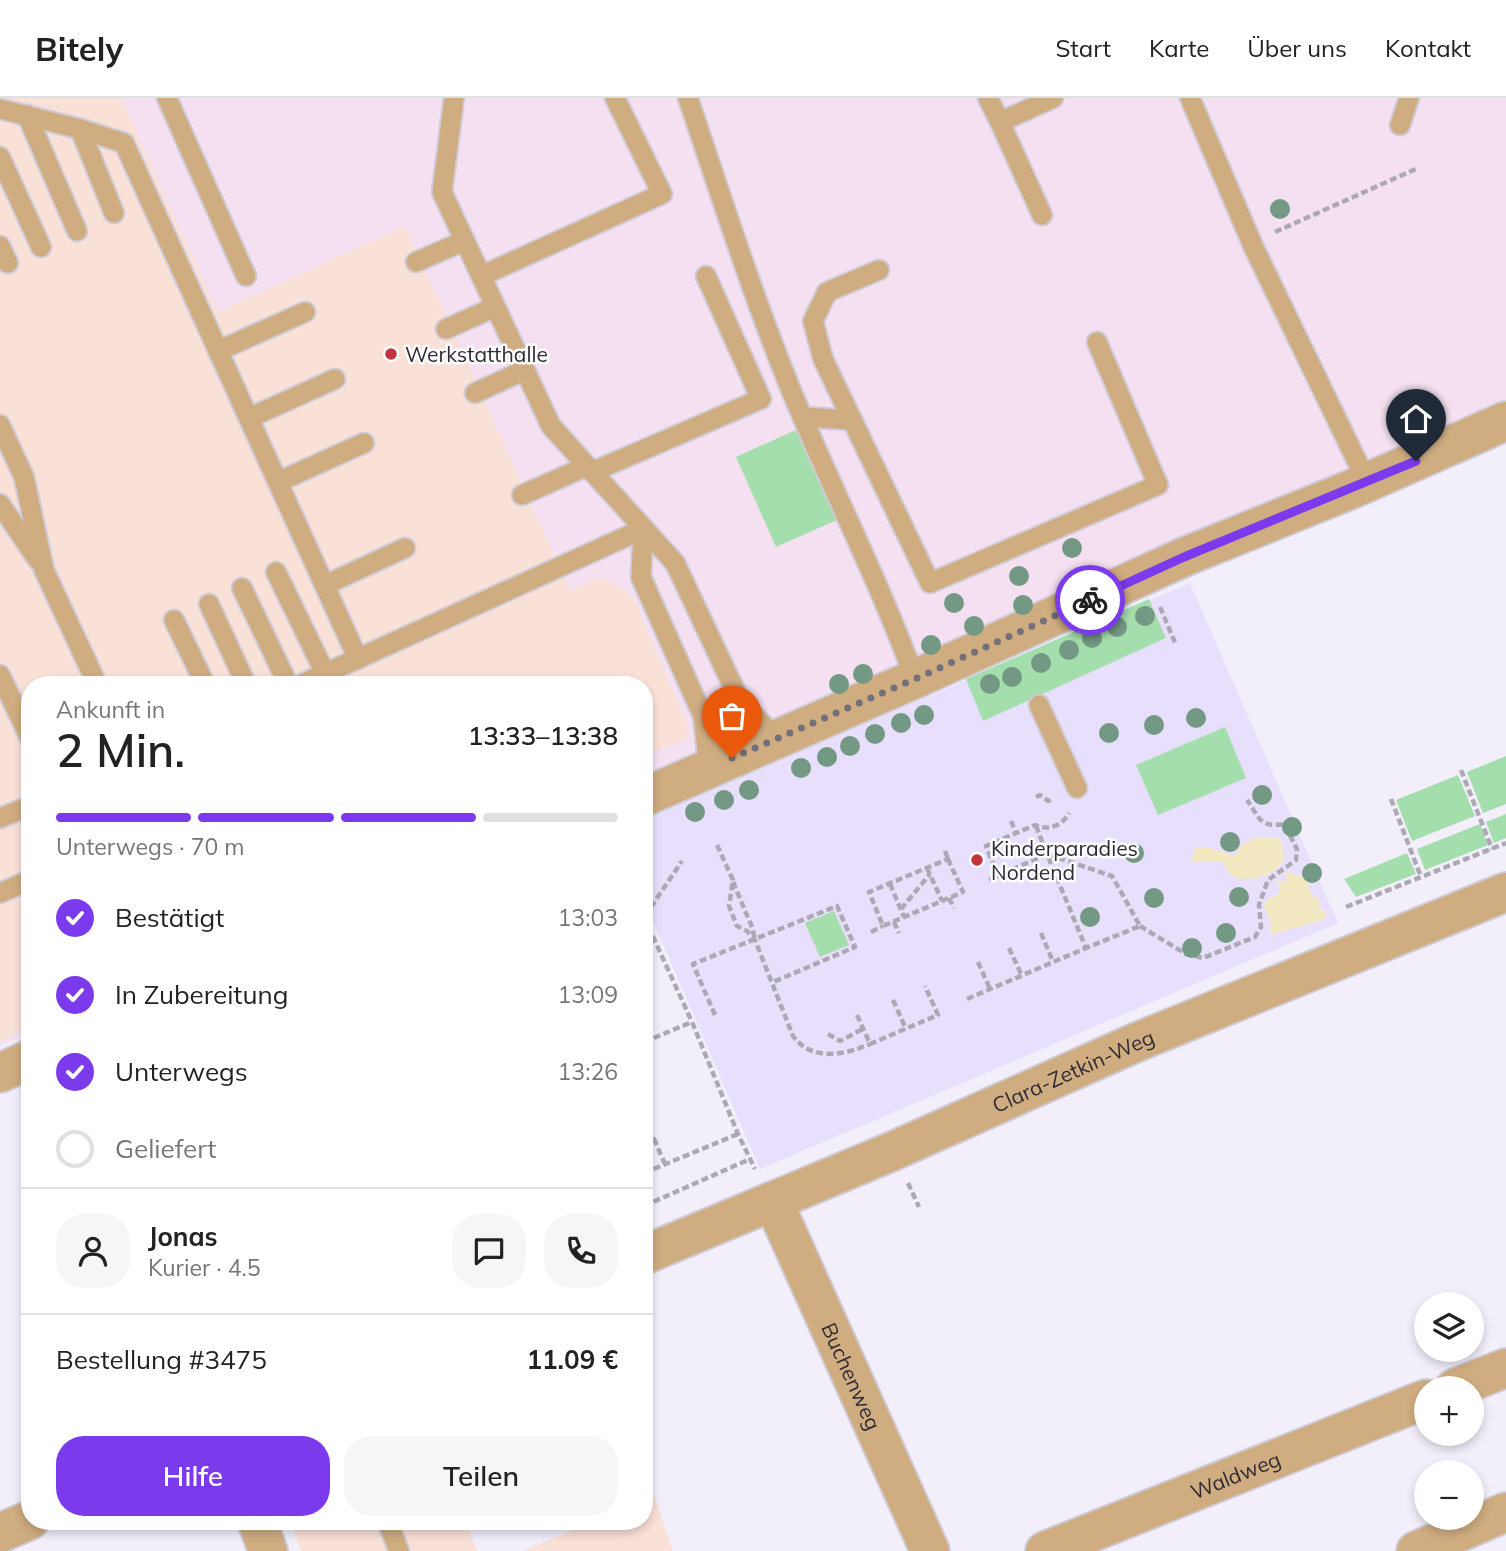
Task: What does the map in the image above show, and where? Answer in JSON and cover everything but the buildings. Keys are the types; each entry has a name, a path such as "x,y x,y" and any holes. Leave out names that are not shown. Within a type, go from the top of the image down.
{"street":[{"path":"653,793 915,679 1184,557 1367,482 1506,421"},
{"name":"Clara-Zetkin-Weg","path":"653,1251 905,1145 1137,1042 1506,892"},
{"path":"0,1073 21,1063"},
{"name":"Buchenweg","path":"773,1201 930,1551"},
{"path":"1484,1377 1506,1368"},
{"name":"Waldweg","path":"1045,1551 1414,1404"},
{"path":"1416,1551 1506,1512"},
{"path":"0,1533 21,1524"},
{"path":"260,1530 268,1551"}],"lane":[{"path":"167,98 246,276"},
{"path":"454,98 442,192 551,426 675,563 740,701 777,739"},
{"path":"481,276 662,194 615,98"},
{"path":"688,98 753,291 803,417 897,631 915,679"},
{"path":"988,98 1042,215"},
{"path":"1000,122 1053,98"},
{"path":"1190,98 1252,242 1367,482"},
{"path":"1400,125 1409,98"},
{"path":"0,108 124,143 358,659"},
{"path":"27,115 77,230"},
{"path":"80,129 114,213"},
{"path":"0,157 41,247"},
{"path":"416,262 464,241"},
{"path":"879,270 827,292 813,321 823,359 930,583 1158,485 1097,342"},
{"path":"522,495 761,399 706,276"},
{"path":"446,329 495,307"},
{"path":"218,351 305,312"},
{"path":"475,393 525,370"},
{"path":"248,418 335,379"},
{"path":"803,417 852,420"},
{"path":"0,425 24,477 44,570"},
{"path":"278,482 364,443"},
{"path":"0,504 44,570 93,676"},
{"path":"319,676 643,529"},
{"path":"643,529 641,577 704,716 709,768"},
{"path":"325,585 405,548"},
{"path":"276,572 325,673"},
{"path":"242,588 284,676"},
{"path":"209,604 242,676"},
{"path":"174,620 201,676"},
{"path":"0,675 21,719"},
{"path":"1039,705 1074,796"},
{"path":"0,818 21,810"},
{"path":"0,893 21,884"},
{"path":"391,1530 399,1551"}],"path":[{"path":"1252,242 1418,168"},
{"path":"1461,771 1492,849"},
{"path":"998,876 986,846 1035,825 1047,829 1060,824 1068,816 1074,796"},
{"path":"1391,799 1421,877"},
{"path":"989,880 1047,853 1112,876 1140,926 1186,954 1203,958 1255,937 1261,927 1259,905 1268,880 1296,860 1297,849 1284,824 1271,826 1262,823 1247,800"},
{"path":"1011,821 1016,833"},
{"path":"1035,825 1087,948"},
{"path":"1346,907 1506,843"},
{"path":"716,845 752,927 793,1036 800,1045 828,1055 845,1054 938,1015 925,986"},
{"path":"871,932 963,892 945,851"},
{"path":"883,926 869,892 948,859"},
{"path":"653,903 682,860"},
{"path":"927,868 942,901"},
{"path":"901,909 930,874"},
{"path":"733,880 729,906 737,926 747,931 755,940"},
{"path":"890,884 904,917"},
{"path":"949,898 954,908"},
{"path":"715,1015 693,964 837,906 855,947 773,982"},
{"path":"894,922 899,933"},
{"path":"967,999 1140,926"},
{"path":"1041,933 1054,962"},
{"path":"653,936 738,1134 773,1201"},
{"path":"1009,948 1022,976"},
{"path":"978,962 989,989"},
{"path":"893,1000 906,1029"},
{"path":"857,1015 870,1044"},
{"path":"653,1038 692,1022"},
{"path":"828,1034 840,1041 863,1029"},
{"path":"653,1169 738,1134"},
{"path":"653,1139 665,1164"},
{"path":"653,1202 750,1159"}],"shaded area":[{"path":"0,98 1506,98 1506,400 653,770 653,676 21,676 21,1038 0,1046"},
{"path":"0,98 121,98 218,312 405,226 570,590 596,579 607,580 627,592 635,602 687,724 687,738 653,753 653,676 21,676 21,1031 0,1041"},
{"name":"Kinderparadies Nordend","path":"1190,583 1338,923 760,1169 653,921 653,816"},
{"path":"653,1495 673,1551 523,1551 572,1530 653,1530"},
{"path":"293,1530 469,1530 477,1551 301,1551"}],"green space":[{"path":"798,429 839,519 776,547 736,457"},
{"path":"1149,599 1166,638 983,721 966,679"},
{"path":"1225,727 1246,778 1158,815 1136,765"},
{"path":"1506,756 1506,804 1483,813 1467,772"},
{"path":"1458,775 1475,816 1412,841 1396,800"},
{"path":"1506,814 1506,838 1494,843 1486,822"},
{"path":"1480,824 1488,845 1425,870 1417,849"},
{"path":"1407,853 1416,874 1356,897 1344,879"},
{"path":"834,911 849,945 820,957 805,923"}],"sand":[{"path":"1256,838 1279,838 1283,852 1280,865 1261,877 1238,878 1230,873 1223,862 1192,861 1195,848 1210,848 1234,856 1244,843"},
{"path":"1284,872 1305,877 1313,897 1318,897 1320,908 1326,913 1326,919 1270,935 1271,923 1264,906 1267,900 1280,893 1279,883 1275,879 1284,882 1287,879"}],"way so far":[{"path":"732,758 1090,600"}],"place":[{"name":"Werkstatthalle","path":"391,354"},
{"name":"Kinderparadies Nordend","path":"977,860"}],"route":[{"path":"1090,600 1184,557 1416,461"}]}
